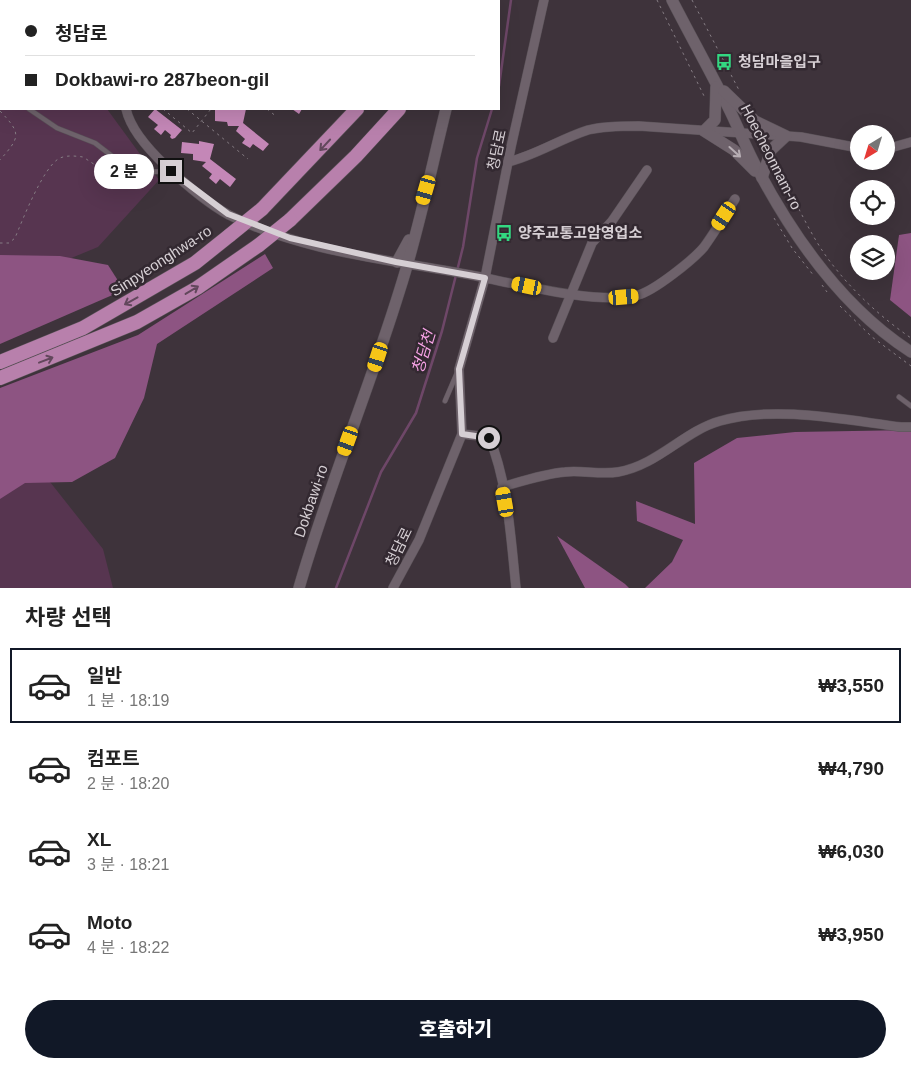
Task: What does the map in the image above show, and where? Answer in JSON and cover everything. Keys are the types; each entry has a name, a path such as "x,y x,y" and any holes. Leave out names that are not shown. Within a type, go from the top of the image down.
{"highway":[{"name":"Sinpyeonghwa-ro","path":"0,362 83,328 195,263 262,210 357,110"},
{"path":"356,156 387,110"},
{"path":"0,378 137,322 197,288 259,245 290,220 356,156 398,110"}],"main road":[{"name":"Hoecheonnam-ro","path":"672,0 716,83 762,178 807,250 828,277 870,320 911,352"},
{"path":"716,83 755,121 786,136 772,150 762,178 734,150 704,131 715,120 716,83"},
{"name":"Dokbawi-ro","path":"299,588 317,526 361,407 400,289 400,263 417,226 446,110"}],"street":[{"name":"청담로","path":"393,588 419,540 462,434 459,369 482,277 544,0"},
{"path":"126,110 128,120 152,154 171,171 228,214 290,238 400,263 573,293 612,298 636,296 652,291 703,248 735,199"},
{"path":"508,162 536,154 590,130 638,126 801,137 850,146"},
{"path":"895,146 911,142"},
{"path":"553,338 573,293 592,242 612,221 647,170"},
{"path":"502,486 546,474 618,472 649,462 719,421 752,417 808,415 901,428 911,426"},
{"path":"462,434 489,438 496,454 511,534 516,588"}],"lane":[{"path":"30,110 57,128 95,143 134,173 171,171"},
{"path":"445,401 459,369"},
{"path":"899,397 911,406"}],"path":[{"path":"656,0 706,99"},
{"path":"692,0 744,99"},
{"path":"165,110 192,133 210,110"},
{"path":"188,110 248,159"},
{"path":"268,110 277,117"},
{"path":"0,111 15,127 17,138 15,144 0,160"},
{"path":"0,243 10,242 16,238 38,188 53,163 58,159 83,157 101,170 110,172 128,167"},
{"path":"777,161 782,176 825,255 848,282 879,313 911,338"}],"shaded area":[{"path":"0,110 108,110 159,180 98,247 18,280 0,275"},
{"path":"911,233 911,317 890,300 893,280 895,280 899,235"},
{"path":"265,254 273,268 157,344 144,398 115,458 72,482 25,483 0,499 0,388 138,335"},
{"path":"0,255 60,256 108,265 124,290 0,344"},
{"path":"0,412 9,430 103,549 113,588 0,588"},
{"path":"911,430 911,588 645,588 672,562 683,540 637,521 636,501 695,524 694,463 737,438 795,432"},
{"path":"557,536 625,584 629,588 585,588"}],"building":[{"path":"156,110 182,130 172,139 171,135 165,130 161,135 154,129 158,125 148,117"},
{"path":"215,110 246,110 243,123 269,144 263,151 253,144 250,148 242,143 245,139 236,131 239,126 228,126 227,122 215,121"},
{"path":"293,110 301,110 299,114"},
{"path":"199,141 214,144 210,159 236,179 230,187 220,179 216,184 209,178 212,174 202,166 206,162 193,160 193,154 181,153 182,142 199,144"}],"waterway":[{"name":"청담천","path":"500,79 511,0"},
{"name":"청담천","path":"336,588 381,472 416,413 442,331 463,247 477,158 492,110"}],"place":[{"name":"청담마을입구","path":"724,62"},
{"name":"양주교통고암영업소","path":"504,233"}],"route":[{"path":"171,171 196,192 228,214 290,238 396,262 485,278 459,369 462,434 489,438"}]}
